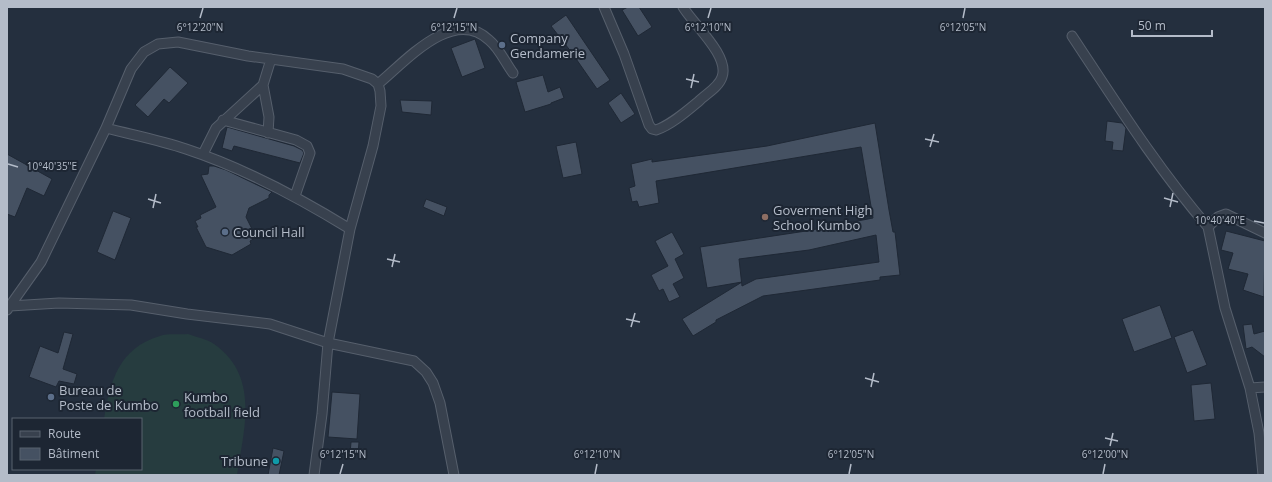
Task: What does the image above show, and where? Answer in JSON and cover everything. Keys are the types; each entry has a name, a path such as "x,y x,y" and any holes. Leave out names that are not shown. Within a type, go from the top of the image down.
{"street":[{"path":"604,7 624,54 649,126 656,130 690,108 717,86 722,77 723,67 719,55 682,7"},
{"path":"378,84 430,40 441,34 462,29 472,30 490,40 513,73"},
{"path":"1072,36 1183,199 1208,227 1225,308 1250,388 1259,433 1263,475"},
{"path":"8,308 41,262 106,128 131,69 144,52 158,44 178,42 271,59 343,69 372,79 378,84 381,106 373,146 350,228 328,342 322,414 314,475"},
{"path":"268,133 269,117 263,85 271,59"},
{"path":"203,154 216,128 263,85"},
{"path":"223,120 296,140 307,146 310,153 295,196"},
{"path":"106,128 203,154 235,167 295,196 350,228"},
{"path":"1208,227 1218,217 1226,214 1265,233"},
{"path":"8,308 84,302 131,305 187,314 270,324 328,342 404,358 414,362 426,372 433,383 440,402 454,475"},
{"path":"1250,388 1265,387"}],"green space":[{"name":"Kumbo football field","path":"170,334 188,334 211,342 228,357 238,372 243,387 245,422 237,475 95,475 96,470 142,470 142,418 104,418 106,405 114,379 126,358 146,341"}],"building":[{"path":"628,7 639,7 652,27 638,36 622,10"},
{"path":"566,15 610,80 597,89 551,26"},
{"path":"475,39 485,68 462,77 451,48"},
{"path":"170,67 188,83 169,103 164,99 148,117 135,105"},
{"path":"543,75 548,92 560,87 564,98 551,104 525,112 516,82"},
{"path":"621,93 635,114 621,123 608,103"},
{"path":"400,100 432,101 431,115 402,112"},
{"path":"1107,121 1122,123 1126,128 1123,151 1112,150 1113,142 1105,141"},
{"path":"875,123 893,232 895,232 900,275 880,277 880,280 763,296 716,320 716,322 693,336 682,319 742,282 707,288 700,247 806,231 873,218 861,147 656,181 659,203 639,207 637,201 632,202 629,188 635,186 631,164 652,159 652,162 767,146","holes":["876,235 879,262 756,279 742,286 739,259 809,250"]},
{"path":"227,127 294,146 302,150 304,153 300,163 234,146 232,151 222,148"},
{"path":"576,142 582,174 563,178 556,146"},
{"path":"7,154 52,179 44,196 27,188 15,217 7,214"},
{"path":"209,166 226,170 272,192 269,195 269,198 249,208 246,217 253,231 251,232 255,238 250,241 251,244 232,255 206,247 196,227 198,227 195,221 201,218 200,215 216,207 201,175 208,174"},
{"path":"426,199 447,207 444,216 423,207"},
{"path":"113,211 131,218 115,260 97,252"},
{"path":"1226,231 1265,241 1264,297 1243,290 1248,274 1228,269 1233,253 1221,250"},
{"path":"672,232 684,254 675,259 684,278 673,284 680,297 669,302 663,289 659,291 651,275 668,266 655,241"},
{"path":"1160,305 1172,338 1134,352 1122,319"},
{"path":"1252,324 1254,334 1265,331 1265,357 1252,347 1246,349 1243,325"},
{"path":"1193,330 1207,365 1187,373 1174,337"},
{"path":"64,332 73,334 63,369 77,374 74,384 59,381 56,387 29,377 40,346 58,353"},
{"path":"1211,383 1215,419 1194,421 1191,385"},
{"path":"332,392 360,394 357,439 328,437"},
{"path":"351,442 359,442 358,455 350,454"},
{"name":"Tribune","path":"273,448 284,451 279,475 268,475"}],"place":[{"name":"Company Gendamerie","path":"502,45"},
{"name":"Goverment High School Kumbo","path":"765,217"},
{"name":"Council Hall","path":"225,232"},
{"name":"Bureau de Poste de Kumbo","path":"51,397"},
{"name":"Kumbo football field","path":"176,404"},
{"name":"Tribune","path":"276,461"}]}
